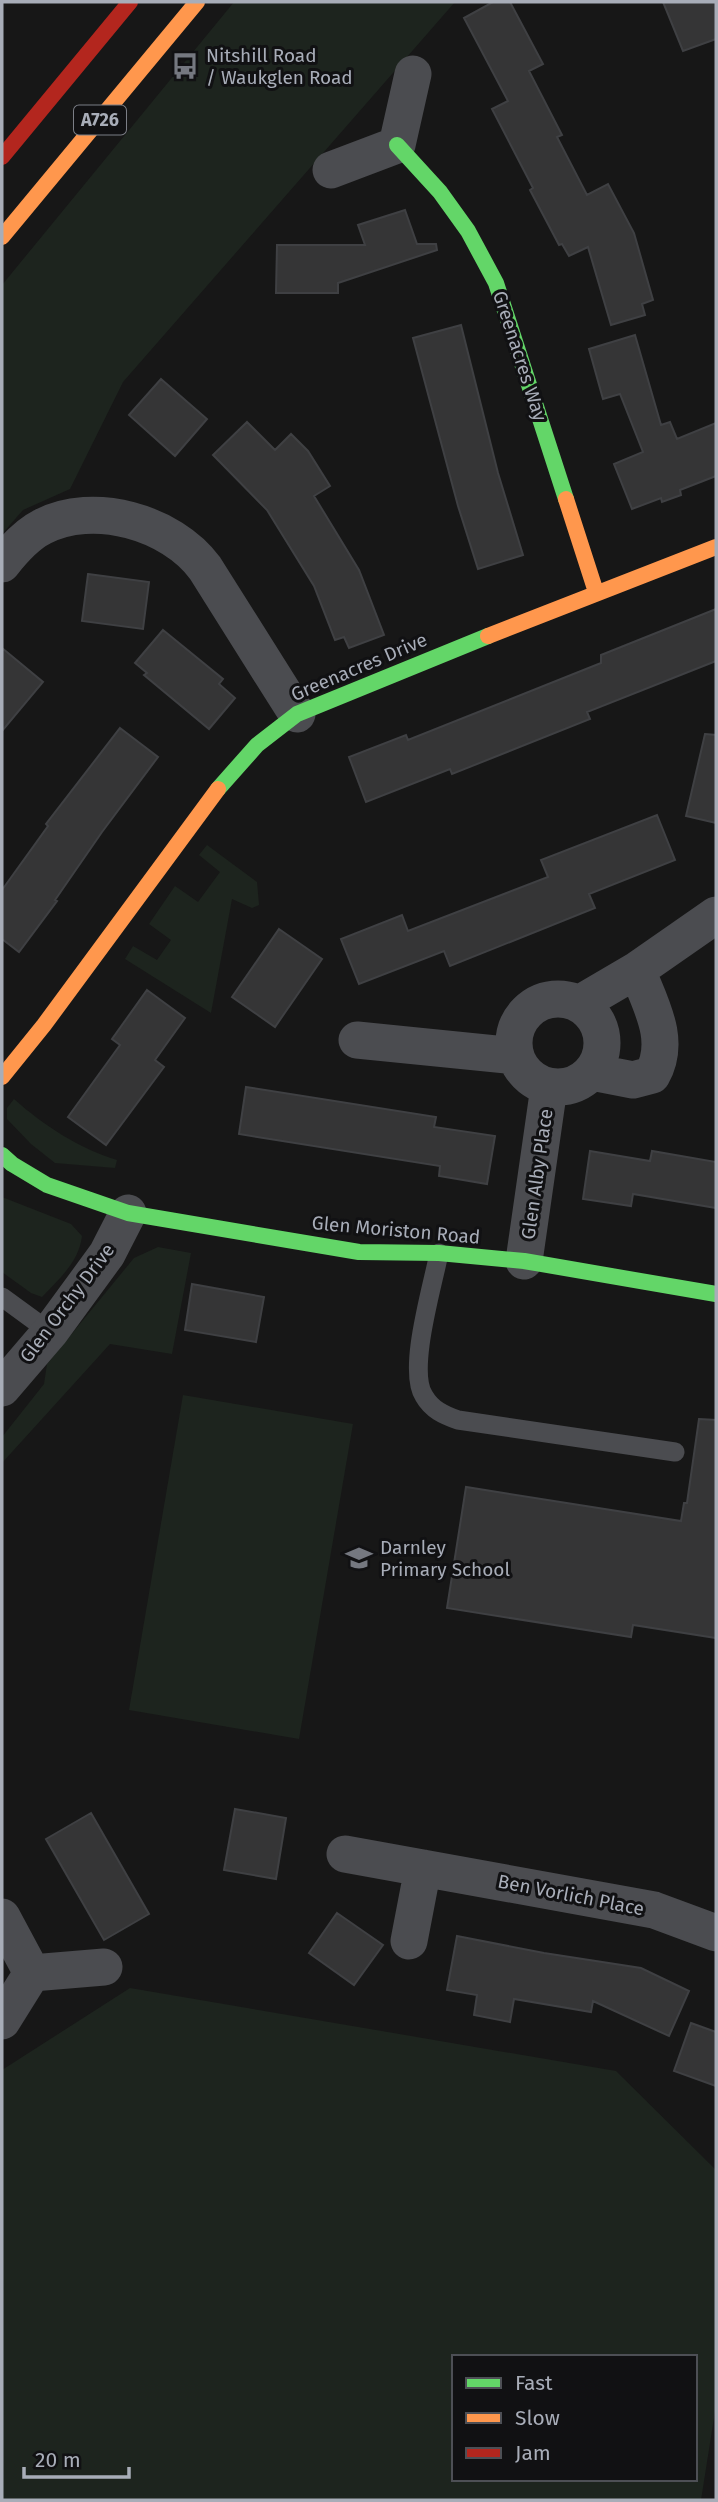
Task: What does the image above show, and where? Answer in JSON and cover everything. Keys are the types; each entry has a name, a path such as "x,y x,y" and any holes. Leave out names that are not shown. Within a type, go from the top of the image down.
{"street":[{"name":"A726","path":"2,157 130,2"},
{"name":"A726","path":"2,237 197,2"},
{"path":"331,170 397,145 413,74"},
{"name":"Greenacres Way","path":"397,145 440,192 468,231 496,283 596,592"},
{"path":"2,564 18,545 41,527 65,519 115,517 142,522 168,535 187,548 205,568 297,714"},
{"name":"Greenacres Drive","path":"2,1077 44,1025 225,780 257,745 297,714 596,592 716,547"},
{"path":"579,1004 637,970 716,915"},
{"path":"357,1040 516,1056 514,1044 521,1019 541,1002 566,999 591,1013 600,1027 603,1043 600,1058 592,1072 633,1080 652,1075 660,1052 659,1027 637,970"},
{"name":"Glen Alby Place","path":"516,1056 529,1076 549,1087 565,1087 580,1082 592,1072"},
{"name":"Glen Alby Place","path":"524,1261 549,1087"},
{"name":"Glen Moriston Road","path":"2,1155 47,1185 128,1213 359,1252 439,1253 524,1261 716,1294"},
{"name":"Glen Orchy Drive","path":"2,1388 50,1332 107,1254 128,1213"},
{"name":"Ben Vorlich Place","path":"345,1854 654,1910 716,1933"},
{"path":"408,1941 423,1868"},
{"path":"2,1917 32,1973"},
{"path":"32,1973 104,1967"},
{"path":"2,2021 32,1973"}],"lane":[{"path":"439,1253 417,1363 422,1395 439,1413 458,1420 675,1452"},
{"path":"2,1297 50,1332"}],"shaded area":[{"path":"234,2 455,2 123,382 70,489 23,510 2,534 2,285"},
{"path":"207,845 257,882 259,905 252,908 232,899 211,1013 125,959 133,946 157,960 171,940 149,924 175,886 198,902 220,872 199,855"},
{"path":"14,1099 62,1135 117,1160 115,1168 55,1163 31,1144 7,1119 7,1108"},
{"path":"2,1197 71,1224 82,1236 73,1262 42,1297 31,1293 2,1272"},
{"path":"158,1247 191,1253 172,1354 110,1344 2,1463 2,1437 44,1384 47,1364 134,1258"},
{"path":"183,1395 353,1424 299,1739 129,1710"},
{"path":"130,1988 616,2071 716,2170 716,2405 701,2500 2,2500 2,2070"}],"building":[{"path":"493,2 510,2 543,64 529,71 562,135 557,137 587,195 608,184 634,233 653,300 642,304 645,315 611,325 588,247 569,256 562,244 559,245 530,190 533,188 492,109 508,101 464,18"},
{"path":"663,2 716,2 716,39 683,51"},
{"path":"405,210 417,244 436,244 437,250 338,283 338,293 276,293 277,245 365,245 358,225"},
{"path":"461,325 498,473 523,555 478,569 458,506 413,338"},
{"path":"635,335 661,425 670,422 677,439 716,423 716,476 680,490 681,495 662,502 661,498 632,509 614,464 643,452 620,394 603,399 589,349"},
{"path":"161,379 207,419 175,456 129,415"},
{"path":"247,422 275,450 291,434 308,451 330,486 314,496 359,570 384,635 349,648 344,637 335,640 314,586 267,510 213,455"},
{"path":"88,574 149,582 143,629 82,621"},
{"path":"716,609 716,661 587,712 590,719 452,774 450,769 366,802 349,757 406,735 408,740 601,663 601,655"},
{"path":"163,630 223,679 219,684 235,698 209,729 144,675 147,673 135,663"},
{"path":"2,648 43,682 2,731"},
{"path":"120,728 158,757 19,952 2,939 2,890 48,826 46,824"},
{"path":"705,734 716,735 716,823 686,816"},
{"path":"657,815 675,860 589,894 595,908 450,966 444,951 359,984 341,939 402,915 408,931 548,877 541,860"},
{"path":"279,929 322,959 275,1027 232,997"},
{"path":"147,990 185,1018 155,1060 164,1067 106,1145 68,1117 120,1045 112,1039"},
{"path":"246,1087 436,1117 434,1127 495,1136 487,1184 439,1176 440,1166 239,1134"},
{"path":"590,1151 650,1161 652,1151 716,1162 716,1208 633,1194 631,1206 583,1199"},
{"path":"192,1284 264,1297 256,1342 185,1330"},
{"path":"699,1419 716,1420 716,1638 633,1625 631,1637 447,1608 466,1487 681,1521 684,1503 687,1503"},
{"path":"235,1809 286,1818 276,1879 224,1870"},
{"path":"91,1813 149,1914 104,1940 46,1839"},
{"path":"337,1913 383,1945 354,1985 309,1953"},
{"path":"457,1936 641,1968 689,1991 669,2036 593,2001 591,2012 514,1999 510,2022 474,2015 477,1995 447,1990"},
{"path":"691,2023 716,2032 716,2086 674,2071"}],"traffic: fast":[{"path":"397,145 440,192 468,231 496,283 566,499"},
{"path":"218,789 257,745 297,714 488,636"},
{"path":"2,1155 47,1185 128,1213 359,1252 439,1253 524,1261 716,1294"}],"traffic: slow":[{"path":"2,237 197,2"},
{"path":"566,499 596,592"},
{"path":"488,636 716,547"},
{"path":"2,1077 44,1025 218,789"}],"traffic: jam":[{"path":"2,157 130,2"}],"place":[{"name":"Nitshill Road / Waukglen Road","path":"185,66"},
{"name":"Darnley Primary School","path":"359,1558"}]}
